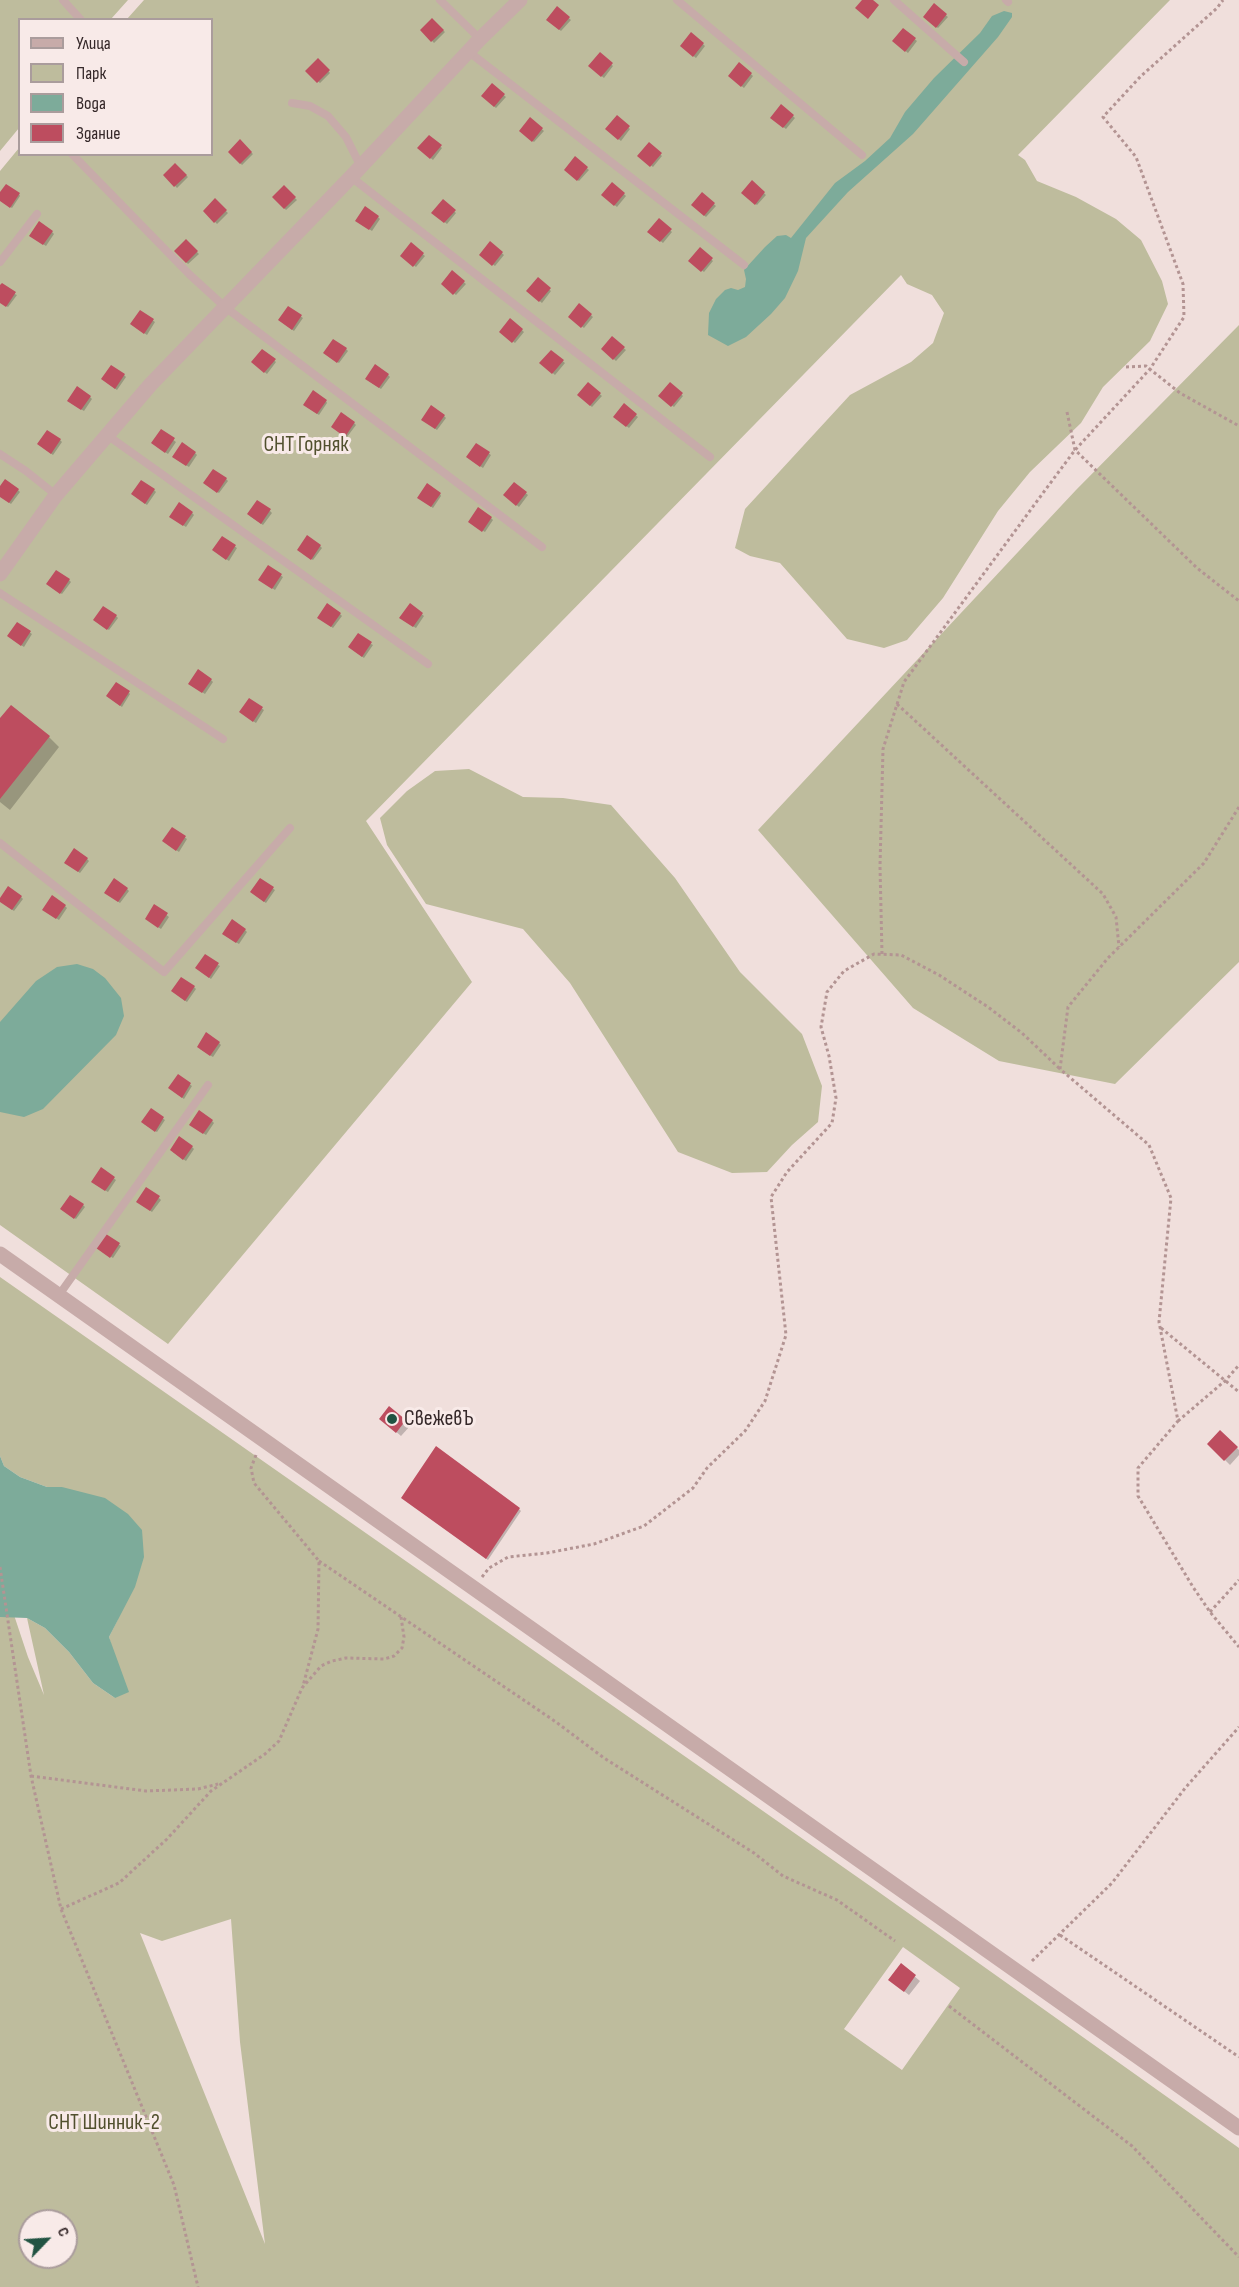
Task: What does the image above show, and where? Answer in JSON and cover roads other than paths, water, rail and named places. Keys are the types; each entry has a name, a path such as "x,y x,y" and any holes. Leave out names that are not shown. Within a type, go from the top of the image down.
{"street":[{"path":"0,574 56,495 151,384 480,39 520,0"},
{"path":"0,1254 1239,2128"}],"lane":[{"path":"63,0 79,18"},
{"path":"440,0 480,39"},
{"path":"677,0 862,155"},
{"path":"894,0 964,62"},
{"path":"470,52 744,265"},
{"path":"292,103 310,106 328,116 346,137 355,171 710,457"},
{"path":"74,156 190,275 225,307 542,547"},
{"path":"0,262 37,214"},
{"path":"107,435 428,664"},
{"path":"0,454 56,495"},
{"path":"0,593 223,739"},
{"path":"0,843 164,972 290,828"},
{"path":"58,1295 208,1085"}],"water":[{"path":"1004,11 1012,13 1012,17 998,37 913,134 848,192 806,238 798,271 785,298 771,314 746,337 728,346 708,335 709,313 716,299 725,290 731,288 738,290 745,287 744,270 765,247 777,236 786,235 791,238 835,183 865,161 890,138 905,112 934,78 980,33 992,16"},
{"path":"77,964 93,969 105,978 121,998 124,1016 116,1035 43,1109 24,1117 0,1112 0,1022 36,981 57,967"},
{"path":"0,1456 4,1466 20,1477 47,1487 62,1487 105,1498 128,1514 142,1530 144,1557 135,1587 109,1637 129,1692 115,1698 93,1683 69,1652 45,1628 27,1618 0,1617"}],"place":[{"name":"СвежевЪ","path":"392,1419"}],"park label":[{"name":"СНТ Горняк","path":"306,445"},
{"name":"СНТ Шинник-2","path":"104,2123"}]}
